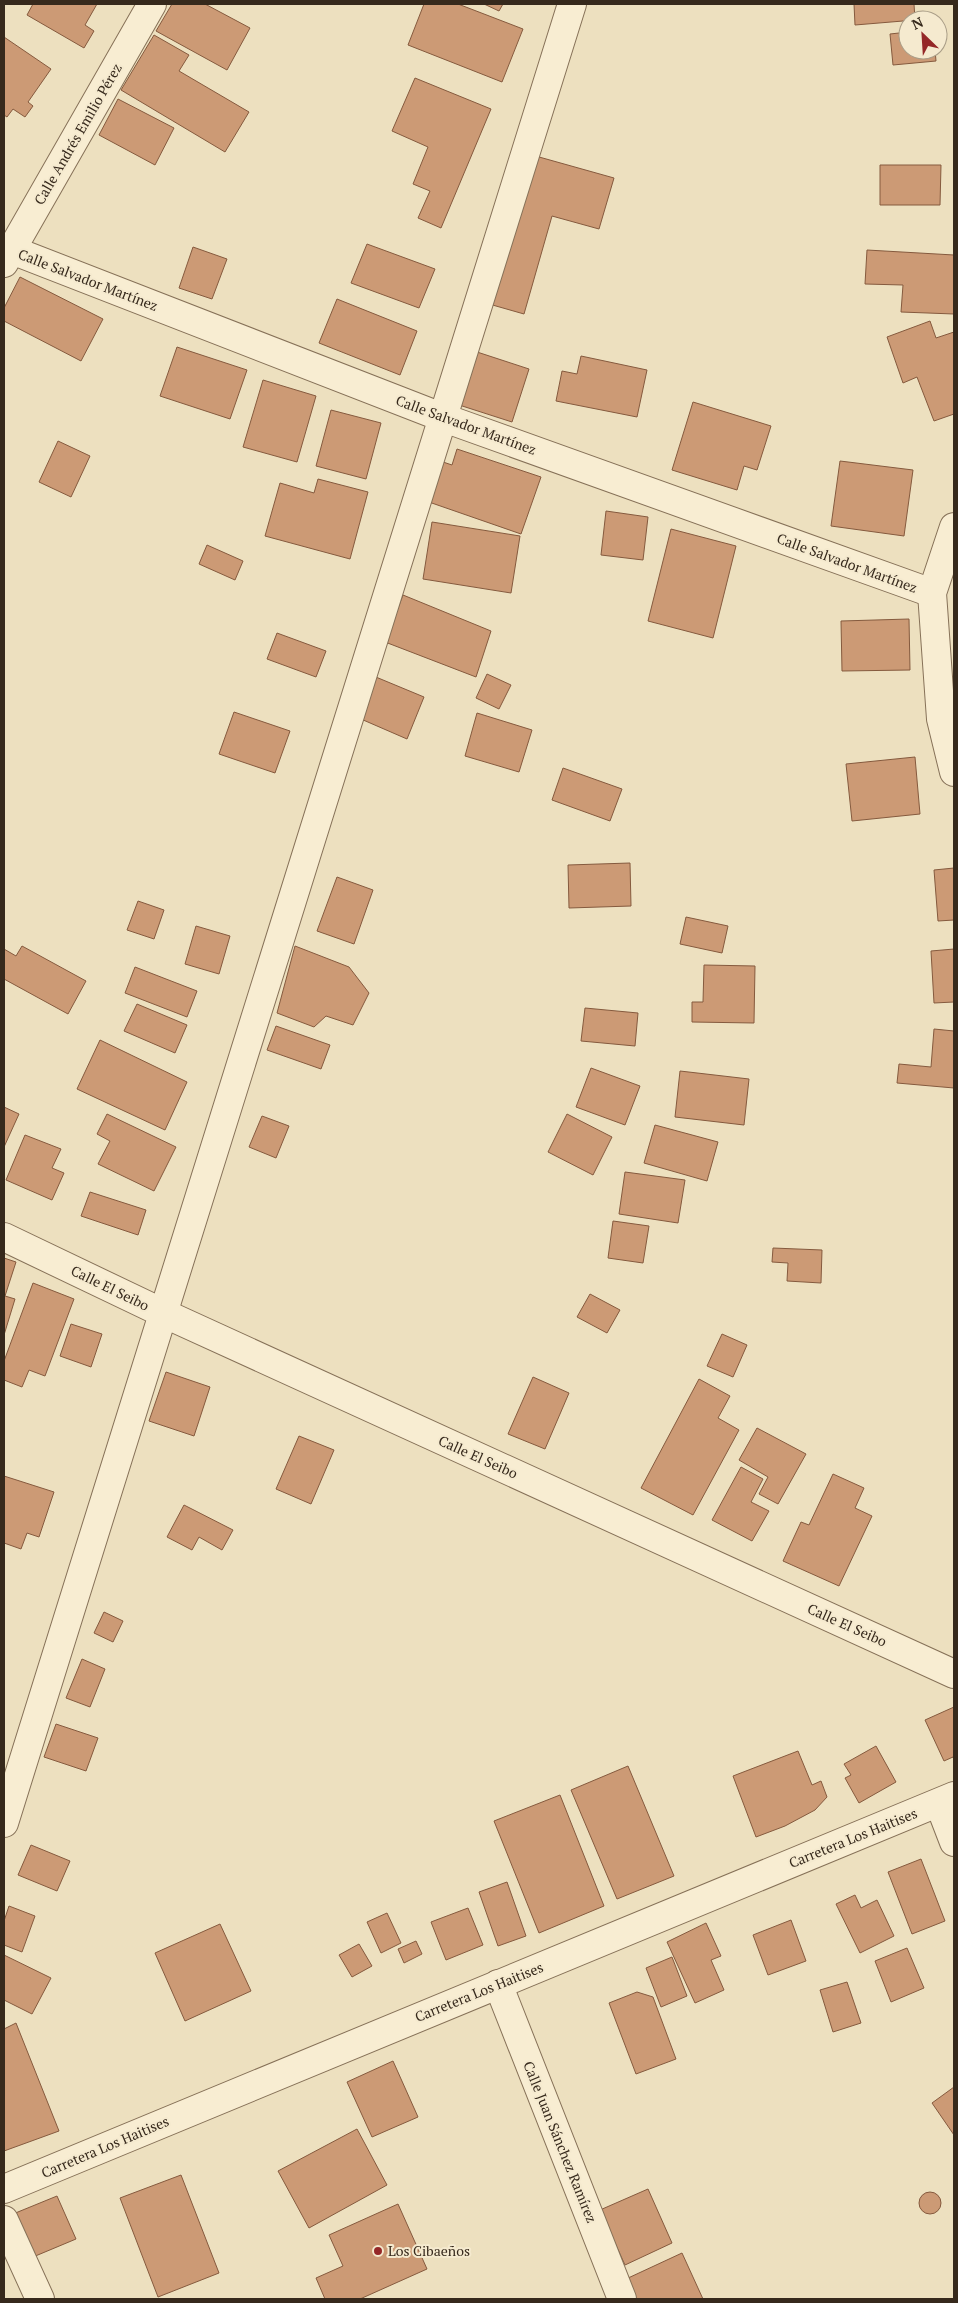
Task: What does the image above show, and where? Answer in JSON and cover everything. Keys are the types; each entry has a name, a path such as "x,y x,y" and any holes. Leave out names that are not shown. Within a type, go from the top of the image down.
{"street":[{"name":"Calle Andrés Emilio Pérez","path":"6,254 152,4"},
{"path":"4,1823 8,1792 162,1313 444,418 572,4"},
{"name":"Calle Salvador Martínez","path":"6,254 444,418 932,593"},
{"path":"954,527 932,593 940,719 954,772"},
{"name":"Calle El Seibo","path":"4,1237 162,1313 954,1674"},
{"path":"947,1800 954,1842"},
{"name":"Carretera Los Haitises","path":"4,2189 947,1800"},
{"name":"Calle Juan Sánchez Ramírez","path":"498,1984 622,2299"},
{"path":"4,2220 40,2299"}],"building":[{"path":"33,4 97,4 85,25 94,31 84,48 27,15"},
{"path":"172,4 205,4 250,28 227,70 156,31"},
{"path":"424,4 458,4 523,29 502,82 408,45"},
{"path":"484,4 503,4 499,11"},
{"path":"854,4 914,4 914,10 898,10 898,21 855,25"},
{"path":"898,33 898,60 936,61 893,65 890,34"},
{"path":"154,35 189,55 179,71 249,112 225,152 121,90"},
{"path":"4,37 51,69 28,102 33,106 25,117 13,109 7,117 4,115"},
{"path":"415,78 491,109 441,228 418,218 430,191 413,184 428,147 392,131"},
{"path":"118,99 174,128 155,165 99,135"},
{"path":"532,155 614,178 599,229 552,216 524,314 489,304"},
{"path":"880,165 941,165 940,205 880,205"},
{"path":"367,244 435,269 419,308 351,283"},
{"path":"193,247 227,259 212,299 179,288"},
{"path":"867,250 954,255 954,314 901,312 903,285 865,284"},
{"path":"20,277 103,319 81,361 4,321 4,308"},
{"path":"337,299 417,331 400,375 319,343"},
{"path":"930,321 936,338 954,332 954,414 934,421 917,377 903,383 887,337"},
{"path":"177,347 247,370 230,419 160,396"},
{"path":"474,351 529,369 512,422 456,404"},
{"path":"581,356 647,370 637,417 556,401 562,371 577,374"},
{"path":"263,380 316,396 297,462 243,447"},
{"path":"693,402 771,426 757,470 744,466 737,490 672,470"},
{"path":"331,410 381,423 366,479 316,466"},
{"path":"58,441 90,456 71,497 39,482"},
{"path":"457,449 541,477 521,534 426,501 440,461 452,465"},
{"path":"840,461 913,470 904,536 831,526"},
{"path":"318,479 368,492 350,559 265,536 280,483 314,493"},
{"path":"606,511 648,517 643,560 601,555"},
{"path":"432,522 520,536 511,593 423,579"},
{"path":"671,529 736,546 713,638 648,621"},
{"path":"207,545 243,561 235,580 199,564"},
{"path":"403,595 491,631 476,677 385,642"},
{"path":"909,619 910,670 842,671 841,621"},
{"path":"277,633 326,651 316,677 267,659"},
{"path":"487,674 511,685 499,709 476,698"},
{"path":"371,675 424,697 407,739 354,716"},
{"path":"234,712 290,731 275,773 219,754"},
{"path":"477,713 532,730 519,772 465,756"},
{"path":"915,757 920,814 852,821 846,764"},
{"path":"563,768 622,789 610,821 552,800"},
{"path":"630,863 631,906 569,908 568,865"},
{"path":"954,868 954,920 938,921 934,870"},
{"path":"337,877 373,890 354,944 317,931"},
{"path":"138,901 164,910 154,939 127,930"},
{"path":"686,917 728,926 722,953 680,944"},
{"path":"196,926 230,936 219,974 185,964"},
{"path":"22,946 86,981 68,1014 4,979 4,949 16,956"},
{"path":"295,946 349,967 369,993 353,1025 326,1016 314,1027 277,1013"},
{"path":"954,949 954,1002 934,1003 931,951"},
{"path":"704,965 755,966 754,1023 692,1022 692,1002 703,1002"},
{"path":"135,967 197,991 187,1017 125,993"},
{"path":"137,1004 187,1025 175,1053 124,1031"},
{"path":"585,1008 638,1013 635,1046 581,1041"},
{"path":"276,1026 330,1045 321,1069 267,1050"},
{"path":"934,1029 954,1031 954,1088 897,1083 899,1064 931,1067"},
{"path":"100,1040 187,1082 165,1130 77,1089"},
{"path":"591,1068 640,1086 625,1125 576,1107"},
{"path":"680,1071 749,1079 744,1125 675,1117"},
{"path":"4,1107 19,1114 4,1147"},
{"path":"107,1114 176,1147 154,1191 98,1164 110,1141 97,1134"},
{"path":"567,1114 612,1137 593,1175 548,1152"},
{"path":"262,1116 289,1126 276,1158 249,1147"},
{"path":"655,1125 718,1142 707,1181 644,1163"},
{"path":"25,1135 61,1149 52,1168 64,1173 52,1200 6,1180"},
{"path":"625,1172 685,1180 678,1223 619,1214"},
{"path":"90,1192 146,1210 138,1235 81,1216"},
{"path":"613,1221 649,1226 643,1263 608,1258"},
{"path":"773,1248 822,1250 821,1283 787,1281 788,1263 772,1262"},
{"path":"4,1258 16,1262 5,1296 15,1299 4,1335"},
{"path":"33,1283 74,1299 45,1376 29,1370 22,1387 4,1380 4,1361"},
{"path":"590,1294 620,1310 607,1333 577,1317"},
{"path":"71,1324 102,1334 91,1367 60,1356"},
{"path":"722,1334 747,1345 733,1377 707,1366"},
{"path":"166,1372 210,1387 194,1436 149,1421"},
{"path":"533,1377 569,1393 545,1449 508,1434"},
{"path":"699,1379 730,1396 718,1418 739,1430 693,1515 641,1488"},
{"path":"757,1428 806,1454 778,1504 759,1494 768,1477 739,1460"},
{"path":"299,1436 334,1450 311,1504 276,1489"},
{"path":"741,1467 763,1479 751,1502 769,1511 752,1541 712,1520"},
{"path":"833,1474 864,1488 855,1508 872,1516 839,1586 783,1561 801,1522 809,1525"},
{"path":"4,1476 54,1492 39,1537 27,1533 21,1549 4,1543"},
{"path":"184,1505 233,1530 222,1550 199,1537 192,1550 167,1537"},
{"path":"104,1612 123,1621 113,1642 94,1633"},
{"path":"82,1659 105,1669 90,1707 66,1698"},
{"path":"954,1707 954,1760 953,1757 944,1761 925,1720"},
{"path":"56,1724 98,1738 86,1771 44,1757"},
{"path":"876,1746 896,1782 859,1803 845,1778 851,1775 844,1764"},
{"path":"798,1751 812,1785 821,1781 827,1797 815,1810 785,1826 756,1837 733,1776"},
{"path":"628,1766 674,1876 617,1899 571,1790"},
{"path":"560,1795 604,1906 539,1933 494,1821"},
{"path":"31,1845 70,1861 57,1891 18,1875"},
{"path":"921,1859 945,1921 912,1934 888,1872"},
{"path":"507,1882 526,1936 498,1946 479,1892"},
{"path":"855,1895 861,1908 877,1900 894,1936 860,1953 836,1904"},
{"path":"9,1906 35,1916 22,1952 4,1945 4,1921"},
{"path":"468,1908 483,1945 446,1960 431,1922"},
{"path":"387,1913 401,1943 381,1953 367,1922"},
{"path":"791,1920 806,1961 768,1975 753,1935"},
{"path":"706,1923 721,1956 711,1960 724,1990 695,2003 667,1942"},
{"path":"220,1924 251,1991 185,2021 155,1953"},
{"path":"416,1941 422,1954 404,1963 398,1949"},
{"path":"359,1944 372,1966 352,1977 339,1955"},
{"path":"907,1948 924,1988 891,2002 875,1961"},
{"path":"4,1955 51,1978 32,2014 4,2000"},
{"path":"672,1957 687,1996 661,2007 646,1968"},
{"path":"847,1982 861,2023 833,2032 820,1990"},
{"path":"637,1992 653,1997 676,2059 636,2074 609,2003"},
{"path":"16,2023 59,2131 4,2151 4,2029"},
{"path":"393,2061 418,2117 372,2137 347,2082"},
{"path":"954,2087 954,2135 932,2103"},
{"path":"357,2129 387,2185 309,2228 278,2171"},
{"path":"181,2175 219,2273 158,2297 120,2198"},
{"path":"648,2189 672,2243 625,2265 600,2210"},
{"path":"930,2192 938,2195 941,2203 938,2211 930,2214 922,2211 919,2203 922,2195"},
{"path":"57,2196 76,2239 33,2257 13,2214"},
{"name":"Los Cibaeños","path":"398,2204 427,2269 360,2299 325,2299 316,2278 343,2266 329,2235"},
{"path":"682,2253 703,2299 636,2299 626,2279"}],"place":[{"name":"Los Cibaeños","path":"378,2251"}]}
